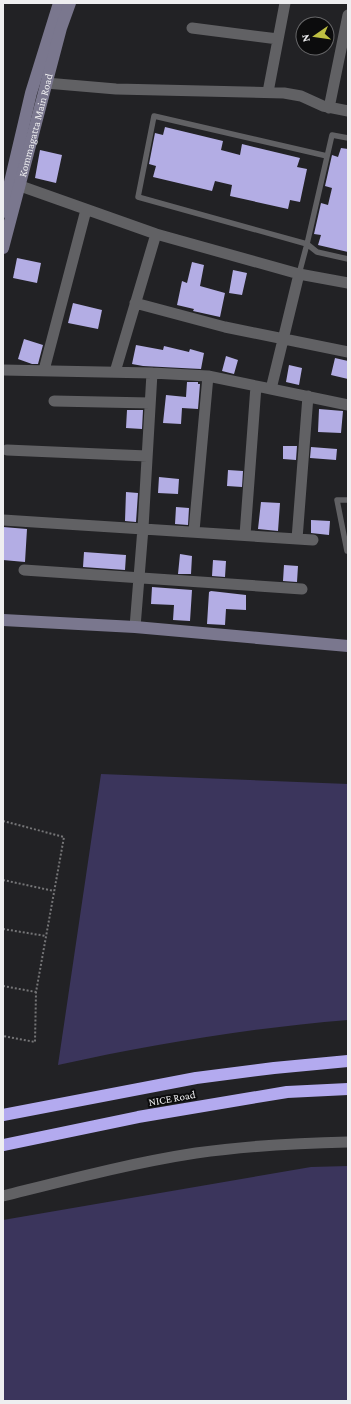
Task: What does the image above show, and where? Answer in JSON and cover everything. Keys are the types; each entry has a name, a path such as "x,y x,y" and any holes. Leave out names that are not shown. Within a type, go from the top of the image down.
{"highway":[{"name":"NICE Road","path":"3,1116 196,1078 274,1068 348,1061"},
{"name":"NICE Road","path":"3,1145 138,1117 287,1092 348,1089"}],"main road":[{"name":"Kommagatta Main Road","path":"3,248 31,93 60,3"},
{"name":"Kommagatta Main Road","path":"3,212 15,184 42,102 61,28 70,3"},
{"path":"3,620 135,627 348,646"}],"street":[{"path":"268,92 285,3"},
{"path":"330,108 344,54 348,15"},
{"path":"192,28 278,39"},
{"path":"46,83 116,89 284,93 301,96 330,108 348,111"},
{"path":"15,184 156,234 299,274 348,283"},
{"path":"44,370 86,210"},
{"path":"115,372 156,234"},
{"path":"271,389 299,274"},
{"path":"135,303 225,327 348,352"},
{"path":"3,370 152,373 208,376 348,405"},
{"path":"135,627 148,456 152,373"},
{"path":"194,531 208,376"},
{"path":"245,535 256,386"},
{"path":"297,539 308,396"},
{"path":"54,401 150,403"},
{"path":"6,450 148,456"},
{"path":"3,520 194,531 313,540"},
{"path":"24,570 302,589"},
{"path":"3,1196 103,1171 196,1153 287,1144 348,1142"}],"lane":[{"path":"327,156 154,116 138,197 307,244 317,252 348,259"},
{"path":"299,274 332,135 348,138"},
{"path":"347,551 337,500 348,500"}],"path":[{"path":"3,821 64,837 36,992 35,1042 3,1036"},
{"path":"3,880 54,891"},
{"path":"3,929 46,936"},
{"path":"3,986 36,992"}],"shaded area":[{"path":"101,774 348,784 348,1020 238,1032 130,1050 58,1065"},
{"path":"348,1166 348,1401 3,1401 3,1220 311,1167"}],"building":[{"path":"165,127 223,141 221,150 240,155 242,144 300,158 297,167 307,169 300,202 290,200 288,209 230,196 232,185 215,181 212,191 153,177 156,166 149,164 155,133 163,135"},
{"path":"341,148 348,149 348,252 318,245 321,235 314,234 321,203 328,205 332,188 325,186 332,155 338,157"},
{"path":"40,150 62,155 56,183 35,178"},
{"path":"17,258 41,263 37,283 13,278"},
{"path":"192,262 204,265 200,286 225,293 220,317 193,311 194,309 177,305 182,281 187,283"},
{"path":"233,270 247,273 242,295 229,293"},
{"path":"73,303 102,310 98,329 68,323"},
{"path":"24,339 43,345 38,364 32,364 18,359"},
{"path":"136,345 163,350 164,346 189,352 190,349 204,353 201,369 132,364"},
{"path":"226,356 238,360 234,374 222,371"},
{"path":"335,358 348,361 348,379 331,375"},
{"path":"289,365 302,368 299,385 286,382"},
{"path":"187,382 198,382 198,384 200,384 198,409 182,408 181,424 163,423 166,395 186,397"},
{"path":"319,409 343,411 341,433 318,432"},
{"path":"127,410 143,410 142,429 126,428"},
{"path":"283,446 297,446 296,460 283,459"},
{"path":"311,447 337,449 336,460 310,458"},
{"path":"228,470 243,471 242,487 227,486"},
{"path":"159,477 179,479 178,494 158,493"},
{"path":"126,492 138,493 136,522 125,521"},
{"path":"261,502 280,503 278,531 258,529"},
{"path":"176,507 189,508 188,525 175,524"},
{"path":"311,520 330,521 329,535 311,533"},
{"path":"3,527 27,529 25,562 3,560"},
{"path":"84,552 126,555 125,570 83,567"},
{"path":"180,554 192,556 191,574 178,574"},
{"path":"213,560 226,561 225,577 212,576"},
{"path":"284,565 298,566 297,582 283,581"},
{"path":"152,587 192,590 190,621 173,620 174,605 151,604"},
{"path":"209,592 246,595 246,610 226,609 225,625 207,624"}]}
